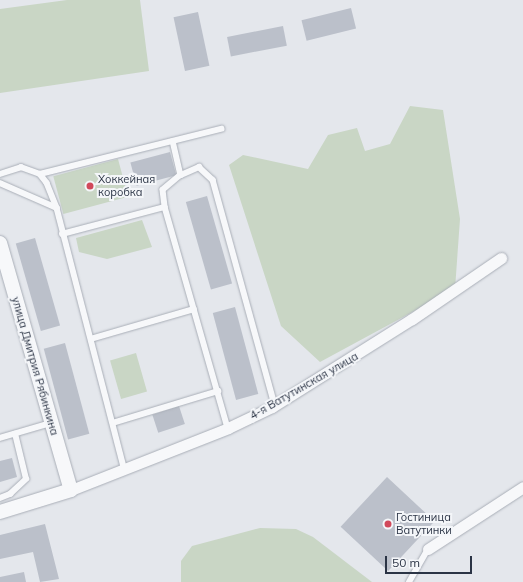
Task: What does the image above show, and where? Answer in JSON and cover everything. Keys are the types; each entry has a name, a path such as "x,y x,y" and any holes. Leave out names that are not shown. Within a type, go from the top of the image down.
{"street":[{"name":"улица Дмитрия Рябинкина","path":"0,243 71,490"},
{"name":"4-я Ватутинская улица","path":"0,512 71,490 228,428 275,405 406,323 501,258"},
{"path":"428,549 523,487"}],"lane":[{"path":"0,174 22,167 40,174 221,129"},
{"path":"173,141 181,175"},
{"path":"228,428 165,207 163,190 181,175 199,167 213,180 275,405"},
{"path":"40,174 57,208 62,234 124,468"},
{"path":"0,183 57,208"},
{"path":"62,234 165,207"},
{"path":"91,339 194,309"},
{"path":"113,423 218,391"},
{"path":"0,438 51,423"},
{"path":"0,498 10,494 26,479 15,434"},
{"path":"409,582 428,549"}],"green space":[{"path":"67,0 140,0 149,71 0,93 0,9"},
{"path":"410,106 443,110 460,219 455,289 320,362 281,326 229,165 243,155 308,169 328,135 357,128 365,151 390,144"},
{"name":"Хоккейная коробка","path":"118,159 128,197 63,214 53,176"},
{"path":"142,220 152,247 107,259 79,252 76,238"},
{"path":"136,353 147,391 121,399 110,360"},
{"path":"260,528 296,529 313,537 372,582 181,582 181,561 192,546"}],"building":[{"path":"351,8 356,28 307,41 302,20"},
{"path":"198,12 209,66 185,71 174,17"},
{"path":"283,26 287,46 231,57 227,37"},
{"path":"170,152 176,175 137,186 130,163"},
{"path":"207,196 232,283 211,290 186,202"},
{"path":"35,238 60,325 41,331 16,244"},
{"path":"235,307 258,394 236,400 213,313"},
{"path":"65,343 89,434 68,439 44,349"},
{"path":"179,406 185,424 158,433 152,415"},
{"path":"12,458 17,477 0,482 0,461"},
{"name":"Гостиница Ватутинки","path":"387,477 435,521 388,571 341,527"},
{"path":"45,524 59,579 40,582 33,552 0,559 0,535"},
{"path":"24,572 26,582 0,582 0,577"}],"place":[{"name":"Хоккейная коробка","path":"90,186"},
{"name":"Гостиница Ватутинки","path":"388,524"}]}
